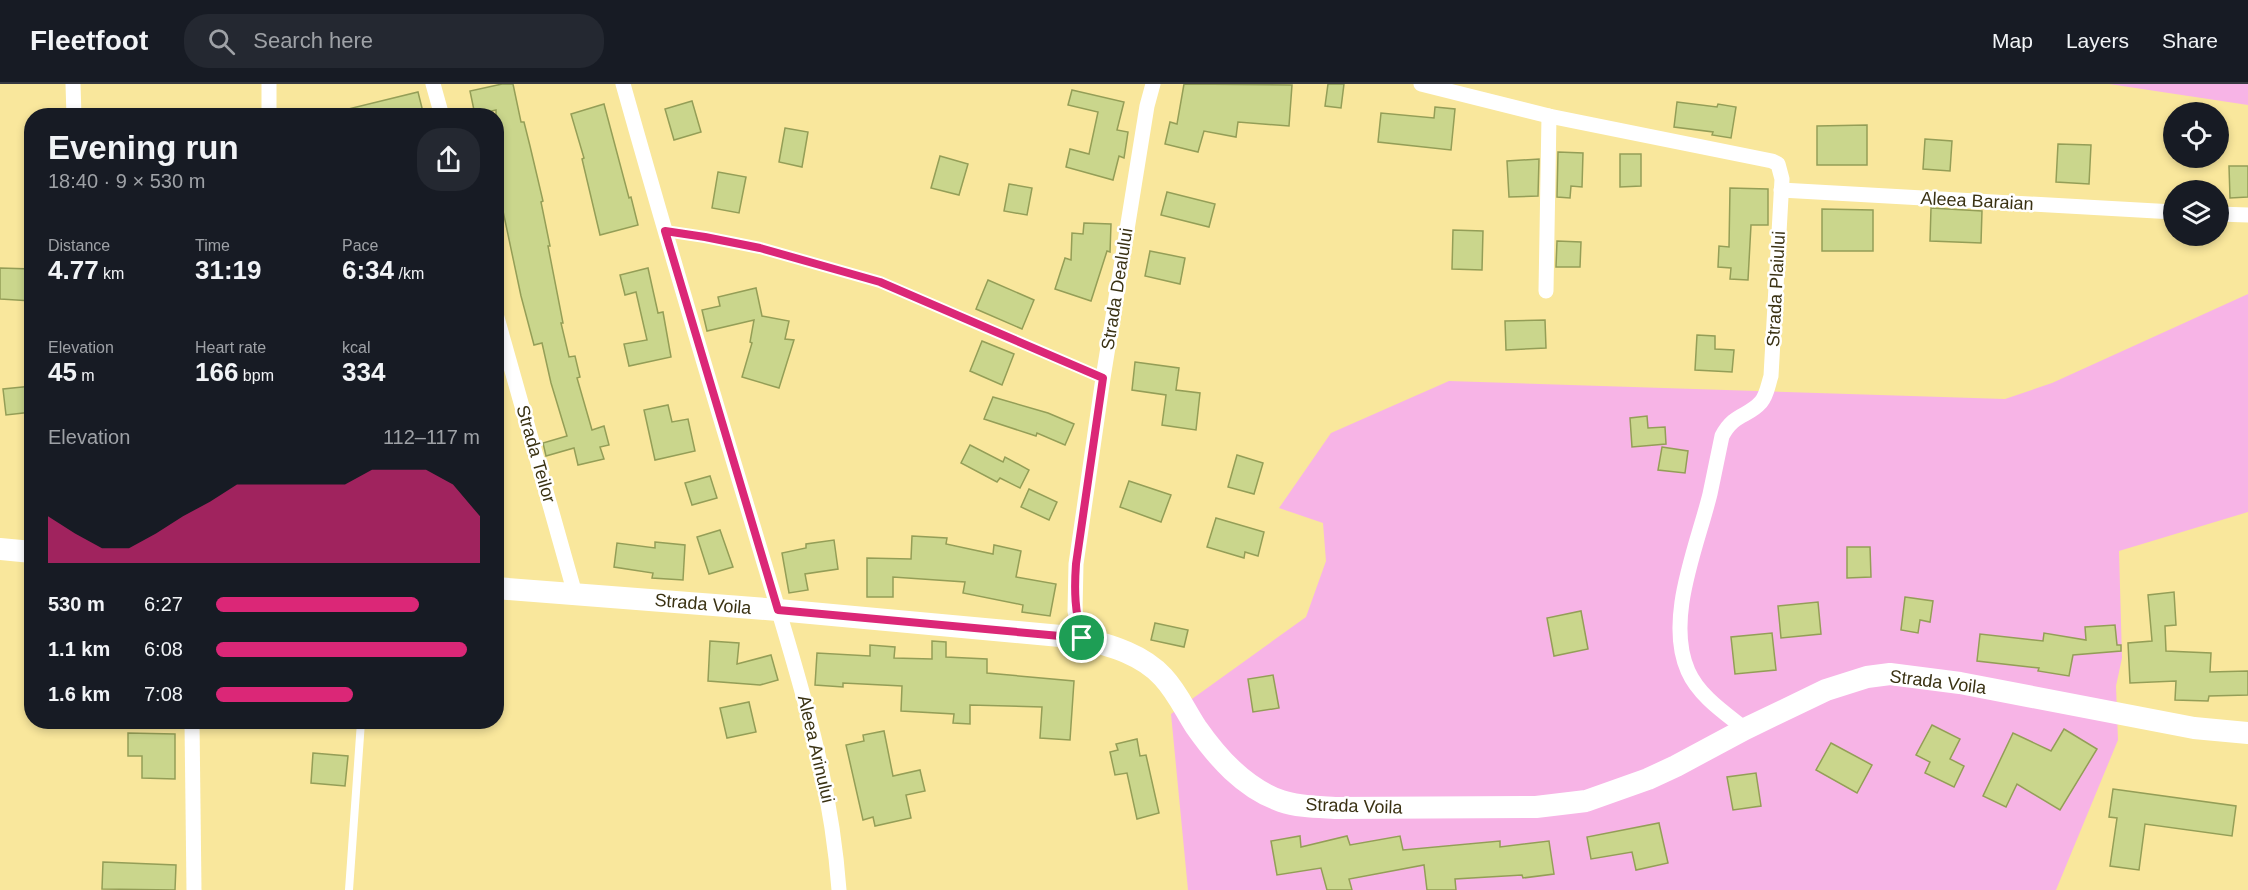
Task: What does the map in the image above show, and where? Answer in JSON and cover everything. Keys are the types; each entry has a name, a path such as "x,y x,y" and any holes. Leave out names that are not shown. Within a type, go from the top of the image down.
{"main road":[{"path":"0,549 24,551"},
{"name":"Strada Voila","path":"504,589 778,610 1082,638 1119,649 1148,664 1173,689 1211,747 1230,768 1251,786 1281,801 1306,806 1335,808 1557,806 1586,801 1648,779 1801,701 1845,683 1890,674 1960,682 2193,728 2248,733"}],"street":[{"path":"74,84 74,108"},
{"path":"268,84 269,108"},
{"path":"434,84 440,108"},
{"name":"Aleea Arinului","path":"623,84 802,689 822,769 835,839 839,890"},
{"name":"Strada Dealului","path":"1082,638 1075,611 1076,564 1103,378 1147,106 1153,84"},
{"name":"Strada Plaiului","path":"1422,84 1549,116 1772,161 1778,164 1782,171 1771,376 1761,401 1736,417 1726,427 1722,436 1710,494 1689,570 1680,618 1680,648 1689,673 1716,706 1745,729"},
{"path":"1546,291 1549,116"},
{"name":"Aleea Baraian","path":"1781,190 2163,211"},
{"path":"2229,214 2248,215"},
{"name":"Strada Teilor","path":"504,370 575,594"},
{"path":"192,729 194,890"}],"lane":[{"path":"349,890 360,729"}],"path":[{"path":"665,231 760,248 880,282 1103,378"}],"shaded area":[{"path":"2109,84 2248,84 2248,105"},
{"path":"2248,294 2248,512 2119,551 2122,658 2116,686 2118,740 2056,890 1188,890 1171,714 1306,617 1326,561 1323,523 1279,508 1331,433 1449,381 2005,399 2052,383"}],"building":[{"path":"513,84 543,201 541,202 550,246 548,246 569,357 575,356 580,377 577,378 592,430 604,426 609,445 600,447 604,459 578,465 574,448 546,456 543,443 567,436 542,343 534,345 504,216 504,108 474,108 470,91"},
{"path":"1184,84 1292,85 1289,126 1238,122 1236,137 1204,131 1198,152 1165,144 1170,122 1177,124"},
{"path":"1328,84 1344,84 1341,108 1325,106"},
{"path":"1072,90 1124,102 1117,130 1128,132 1124,158 1119,156 1113,180 1066,167 1070,149 1089,154 1098,112 1068,105"},
{"path":"418,92 422,108 352,108"},
{"path":"692,101 701,132 674,140 665,109"},
{"path":"1677,102 1736,107 1731,138 1712,135 1713,132 1674,127"},
{"path":"604,104 638,225 600,235 582,159 584,158 571,114"},
{"path":"1435,107 1455,109 1451,150 1378,142 1381,113 1434,118"},
{"path":"1867,125 1867,165 1817,165 1817,126"},
{"path":"785,128 808,132 802,167 779,162"},
{"path":"1925,139 1952,141 1950,171 1923,169"},
{"path":"2058,144 2091,145 2089,184 2056,182"},
{"path":"1558,152 1583,153 1582,187 1571,186 1570,198 1557,197"},
{"path":"1620,154 1641,154 1641,186 1620,187"},
{"path":"940,156 968,164 959,195 931,188"},
{"path":"1539,159 1538,196 1509,197 1507,161"},
{"path":"2229,166 2248,166 2248,197 2230,198"},
{"path":"718,172 746,177 739,213 712,208"},
{"path":"1009,184 1032,188 1027,215 1004,211"},
{"path":"1730,188 1768,189 1768,225 1751,225 1748,280 1730,279 1731,268 1718,267 1719,246 1729,247"},
{"path":"1167,192 1215,204 1209,227 1161,215"},
{"path":"1931,208 1982,211 1981,243 1930,241"},
{"path":"1822,209 1873,210 1873,251 1822,251"},
{"path":"1084,223 1111,224 1110,252 1107,251 1091,301 1055,289 1065,258 1071,260 1072,233 1083,234"},
{"path":"1453,230 1483,231 1482,270 1452,269"},
{"path":"1557,241 1581,242 1580,267 1556,267"},
{"path":"1150,251 1185,258 1180,284 1145,276"},
{"path":"0,268 24,269 24,300 0,299"},
{"path":"648,268 658,313 663,312 671,357 629,366 624,344 647,340 636,292 625,295 620,275"},
{"path":"988,280 1034,300 1022,329 976,309"},
{"path":"756,288 762,316 789,321 785,339 794,340 779,388 742,377 752,343 750,342 754,320 707,331 702,310 720,306 718,297"},
{"path":"1545,320 1546,348 1506,350 1505,321"},
{"path":"1697,335 1715,336 1715,349 1734,350 1732,372 1695,370"},
{"path":"982,341 1014,354 1002,385 970,371"},
{"path":"1135,362 1179,368 1176,390 1200,393 1196,430 1162,425 1166,395 1132,390"},
{"path":"24,387 24,413 6,415 3,389"},
{"path":"993,397 1048,413 1074,424 1065,445 1037,433 1036,436 984,419"},
{"path":"668,405 672,422 688,419 695,451 655,460 644,410"},
{"path":"1647,416 1648,428 1665,427 1666,444 1632,447 1630,418"},
{"path":"970,445 1003,462 1005,457 1029,470 1020,488 1000,478 997,482 961,463"},
{"path":"1662,447 1688,451 1685,473 1658,470"},
{"path":"1237,455 1263,463 1254,494 1228,487"},
{"path":"710,476 717,498 692,505 685,483"},
{"path":"1129,481 1171,495 1161,522 1120,507"},
{"path":"1029,489 1057,502 1049,520 1021,507"},
{"path":"1216,518 1264,532 1258,556 1245,552 1244,558 1207,547"},
{"path":"720,530 733,567 709,574 697,537"},
{"path":"912,536 947,538 946,544 993,554 994,545 1021,551 1016,577 1056,584 1050,616 1022,612 1023,605 963,593 965,582 893,577 893,597 867,597 867,558 911,559"},
{"path":"834,540 838,569 805,574 808,590 789,593 782,553 806,548 806,544"},
{"path":"655,542 685,545 683,580 652,578 653,573 614,567 617,543 655,548"},
{"path":"1847,547 1870,547 1871,577 1847,578"},
{"path":"2174,592 2176,625 2165,626 2166,651 2211,653 2210,672 2248,671 2248,695 2209,696 2208,701 2175,700 2176,681 2130,683 2128,643 2152,641 2148,595"},
{"path":"1905,597 1933,601 1930,622 1920,620 1918,633 1901,630"},
{"path":"1818,602 1821,634 1781,638 1778,606"},
{"path":"1581,611 1588,649 1554,656 1547,618"},
{"path":"1155,623 1188,630 1184,647 1151,640"},
{"path":"2115,625 2117,645 2121,645 2121,651 2073,655 2069,676 2038,671 2039,668 1977,661 1980,634 2043,641 2044,633 2086,640 2085,627"},
{"path":"1772,633 1776,670 1735,674 1731,637"},
{"path":"710,641 739,643 737,664 771,655 778,680 760,685 708,681"},
{"path":"932,641 946,642 946,657 987,659 987,673 1074,681 1070,740 1040,738 1042,707 970,705 970,724 953,723 954,714 901,711 902,686 843,683 843,687 815,685 817,653 870,656 870,645 895,647 894,658 932,659"},
{"path":"1273,675 1279,708 1253,712 1248,679"},
{"path":"749,702 756,732 727,738 720,708"},
{"path":"1932,725 1960,739 1950,759 1964,766 1954,787 1925,773 1930,762 1916,755"},
{"path":"2064,729 2097,749 2060,810 2017,784 2006,807 1983,796 2013,733 2051,751"},
{"path":"884,731 893,776 920,770 925,791 906,795 911,818 875,826 873,817 863,820 846,745 864,741 863,735"},
{"path":"128,733 175,734 175,779 142,778 142,756 128,756"},
{"path":"1137,739 1140,756 1146,755 1159,813 1137,819 1127,773 1115,775 1110,752 1118,750 1116,744"},
{"path":"1831,743 1872,765 1857,793 1816,770"},
{"path":"313,753 348,756 345,786 311,783"},
{"path":"1756,773 1761,806 1733,810 1727,777"},
{"path":"2113,789 2236,806 2232,836 2145,824 2139,870 2110,866 2117,818 2109,817"},
{"path":"1659,823 1668,863 1636,870 1632,852 1591,859 1587,837"},
{"path":"1300,836 1301,847 1347,836 1350,845 1400,836 1403,850 1500,841 1500,847 1549,841 1554,874 1523,878 1522,875 1455,879 1456,890 1427,890 1424,865 1349,879 1352,890 1327,890 1321,868 1277,875 1271,841"},
{"path":"103,862 176,865 175,890 102,889"}],"route":[{"path":"665,231 760,248 880,282 1103,378 1076,564 1075,611 1082,638 778,610 665,231"}]}
